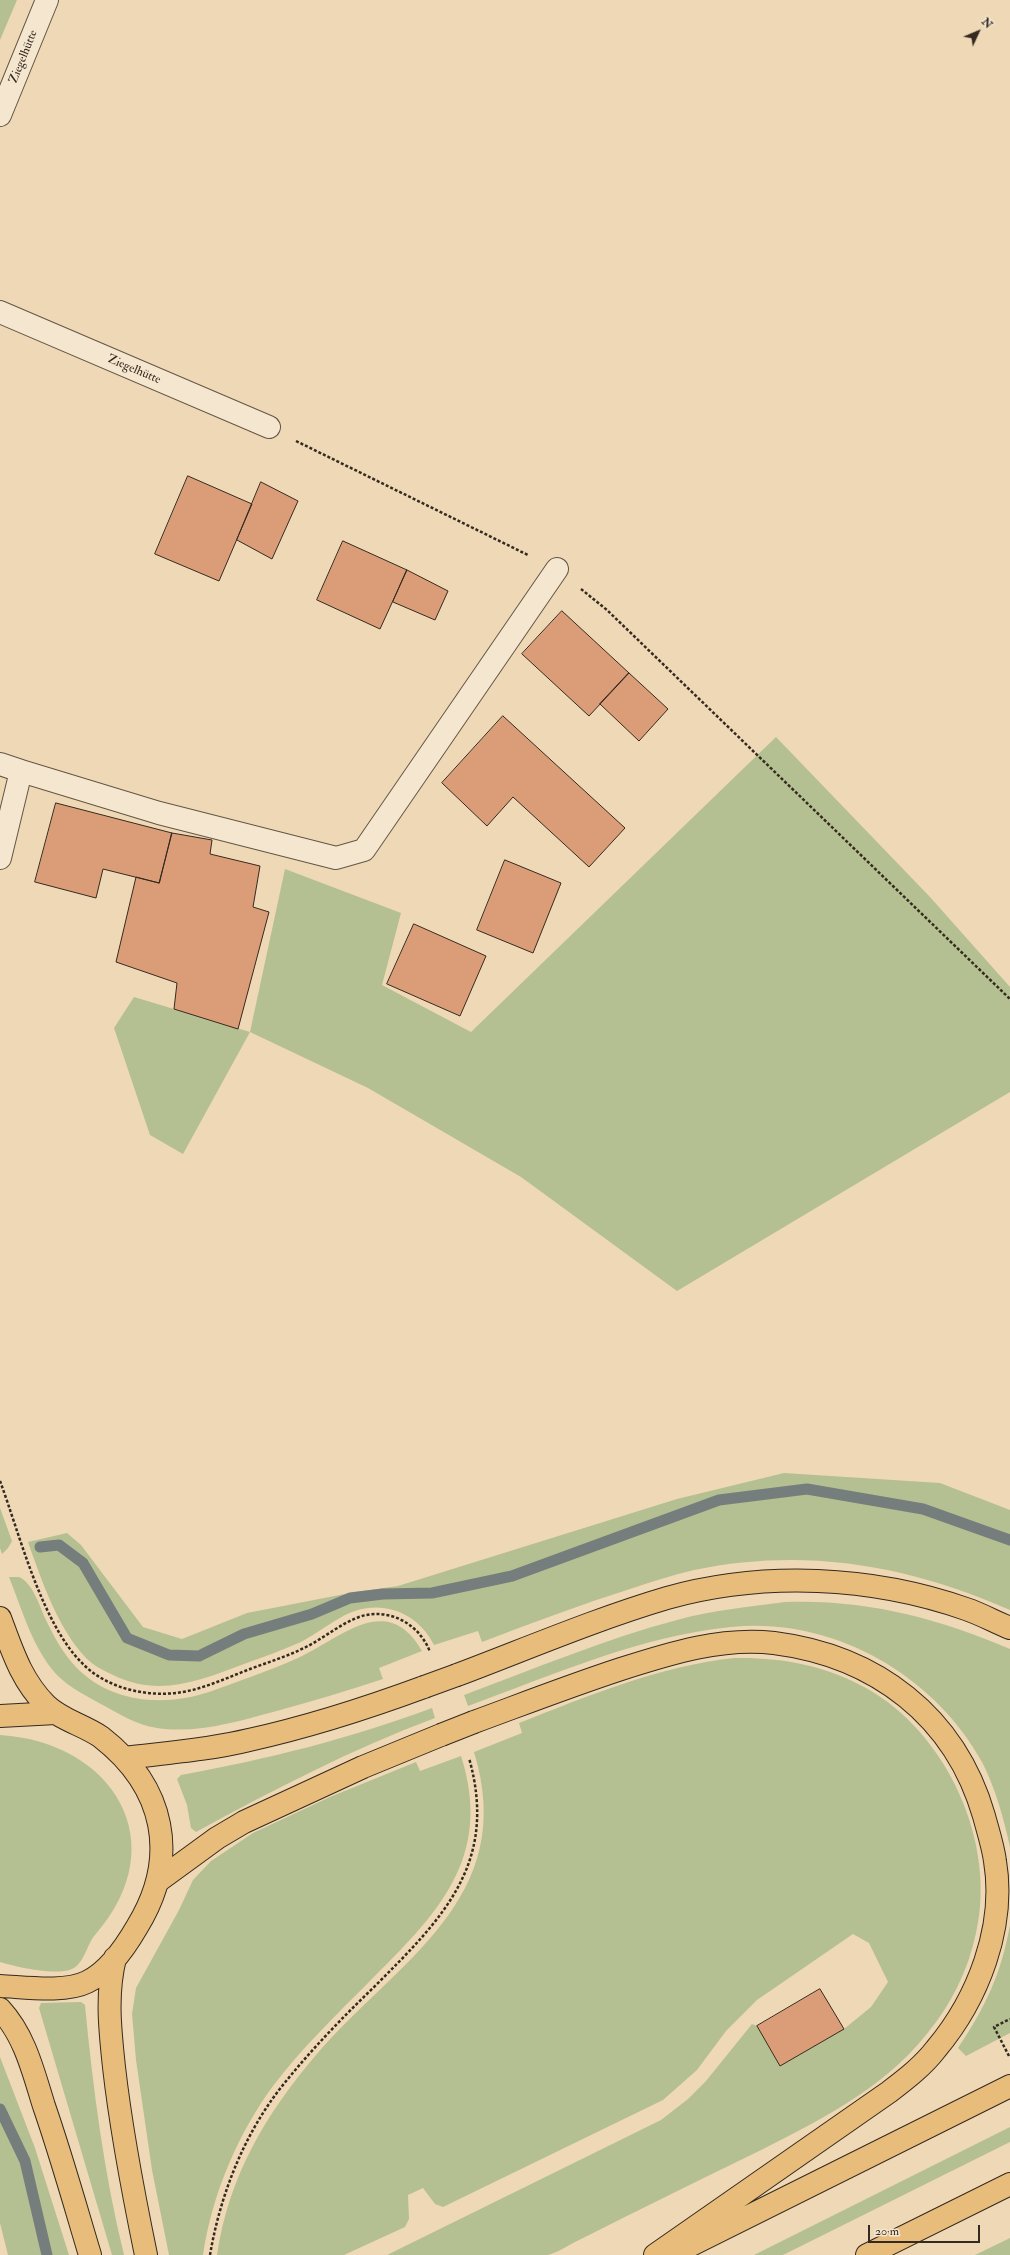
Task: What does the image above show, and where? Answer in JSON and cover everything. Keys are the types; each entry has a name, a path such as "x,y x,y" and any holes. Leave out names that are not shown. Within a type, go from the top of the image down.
{"main road":[{"path":"125,1758 194,1750 249,1740 370,1706 600,1621 667,1599 696,1592 793,1580 867,1585 899,1591 967,1609 1010,1628"},
{"path":"0,1618 26,1681 56,1713 85,1727 125,1758 145,1784 152,1798 162,1838 162,1856 158,1880 138,1925 115,1958 99,1975 80,1985 59,1988 0,1986"},
{"path":"158,1880 217,1838 244,1822 356,1770 474,1722 594,1678 673,1652 709,1645 753,1642 824,1652 876,1675 906,1697 938,1728 958,1755 980,1804 996,1861 996,1898 992,1936 974,1990 964,2010 945,2038 924,2063 889,2092 656,2255"},
{"path":"0,1716 56,1713"},
{"path":"115,1958 109,1993 111,2034 119,2109 128,2170 146,2255"},
{"path":"0,2009 12,2023 24,2044 59,2151 90,2255"},
{"path":"671,2255 1010,2086"},
{"path":"867,2255 1010,2184"}],"street":[{"name":"Ziegelhütte","path":"0,115 47,0"},
{"name":"Ziegelhütte","path":"0,312 268,427"},
{"path":"0,764 158,813 336,858 364,850 557,569"},
{"path":"0,858 21,771"}],"path":[{"path":"268,427 557,569 607,610 1010,999"},
{"path":"1010,2019 994,2027 1010,2058"}],"green space":[{"path":"0,0 17,0 0,40"},
{"path":"776,737 930,897 1010,987 1010,1092 677,1291 521,1177 368,1088 250,1032 285,869 401,913 382,985 471,1032"},
{"path":"134,997 250,1032 183,1154 150,1135 114,1028"},
{"path":"784,1473 940,1483 1010,1510 1010,1610 971,1594 933,1582 855,1564 776,1560 735,1563 694,1570 654,1581 537,1621 482,1642 478,1631 434,1645 427,1633 407,1616 384,1608 358,1610 339,1618 301,1642 211,1676 178,1684 162,1686 145,1685 128,1681 101,1669 89,1661 76,1646 51,1603 28,1542 67,1533 81,1545 143,1627 182,1639 247,1613 355,1592 398,1586 677,1499"},
{"path":"0,1508 12,1541 2,1554 0,1548"},
{"path":"9,1577 19,1577 28,1584 36,1596 56,1639 76,1667 90,1679 105,1688 121,1695 138,1699 174,1699 192,1697 209,1692 265,1672 314,1650 346,1631 363,1624 378,1621 394,1624 408,1633 422,1651 379,1668 383,1679 315,1700 245,1720 216,1726 186,1729 157,1728 120,1715 73,1688 56,1674 44,1658 32,1636"},
{"path":"785,1602 815,1602 872,1607 956,1628 1010,1649 1010,1847 999,1803 982,1762 962,1730 937,1702 908,1678 876,1657 842,1642 806,1631 769,1626 731,1627 697,1632 663,1639 597,1658 468,1706 464,1695 623,1636 677,1620 731,1609"},
{"path":"734,1658 768,1659 802,1664 835,1673 866,1688 895,1708 920,1733 942,1762 959,1794 972,1828 979,1863 981,1898 973,1947 963,1974 951,2000 926,2035 908,2055 889,2072 846,2104 800,2130 554,2253 548,2255 387,2255 661,2120 688,2099 706,2081 752,2024 757,2026 780,2066 844,2029 871,2007 888,1982 869,1943 853,1934 757,2000 726,2031 697,2070 663,2100 443,2207 435,2204 423,2188 408,2195 409,2219 405,2227 344,2255 217,2255 230,2199 240,2173 265,2124 281,2100 316,2055 414,1956 443,1923 465,1887 480,1848 483,1803 474,1752 522,1733 519,1723 624,1683 678,1668"},
{"path":"432,1708 435,1718 373,1743 313,1771 196,1832 191,1828 187,1805 177,1779 181,1775 277,1755 339,1739"},
{"path":"0,1735 40,1742 74,1756 101,1777 120,1803 130,1833 130,1866 119,1900 92,1939 80,1963 72,1969 56,1972 26,1968 0,1962"},
{"path":"461,1756 469,1793 470,1825 464,1855 452,1882 436,1908 416,1933 307,2045 273,2086 260,2105 237,2145 228,2166 213,2210 203,2255 169,2255 152,2170 136,2060 132,2014 136,1988 179,1910 193,1880 211,1861 253,1833 330,1797 416,1762 420,1771"},
{"path":"1010,1925 1010,2033 966,2056 958,2048 977,2018 991,1989 1002,1959"},
{"path":"81,2002 85,2005 100,2131 124,2255 112,2255 39,2008 41,2003"},
{"path":"0,2057 35,2148 69,2255 8,2255 0,2223"},
{"path":"1010,2127 1010,2142 783,2255 754,2255"},
{"path":"1010,2238 1010,2255 975,2255"}],"building":[{"path":"188,476 252,504 219,581 155,554"},
{"path":"261,482 298,501 272,559 237,540"},
{"path":"343,541 407,570 380,629 317,600"},
{"path":"407,570 448,591 435,620 393,602"},
{"path":"562,611 629,673 589,716 522,654"},
{"path":"629,673 668,709 639,741 600,704"},
{"path":"503,716 625,828 589,867 513,797 487,826 442,783"},
{"path":"56,803 172,833 159,883 103,869 96,898 35,882"},
{"path":"172,833 212,840 210,854 260,866 253,907 269,912 238,1029 174,1009 177,983 116,962 136,877 159,883"},
{"path":"505,860 561,883 533,953 477,930"},
{"path":"414,924 486,956 460,1016 387,984"},
{"path":"820,1989 844,2029 780,2066 757,2026"}],"waterway":[{"path":"40,1547 59,1545 83,1563 127,1638 169,1655 199,1656 244,1634 312,1614 350,1598 383,1594 432,1593 512,1576 719,1500 807,1489 923,1509 1010,1540"},
{"path":"0,2109 25,2161 47,2255"}]}
